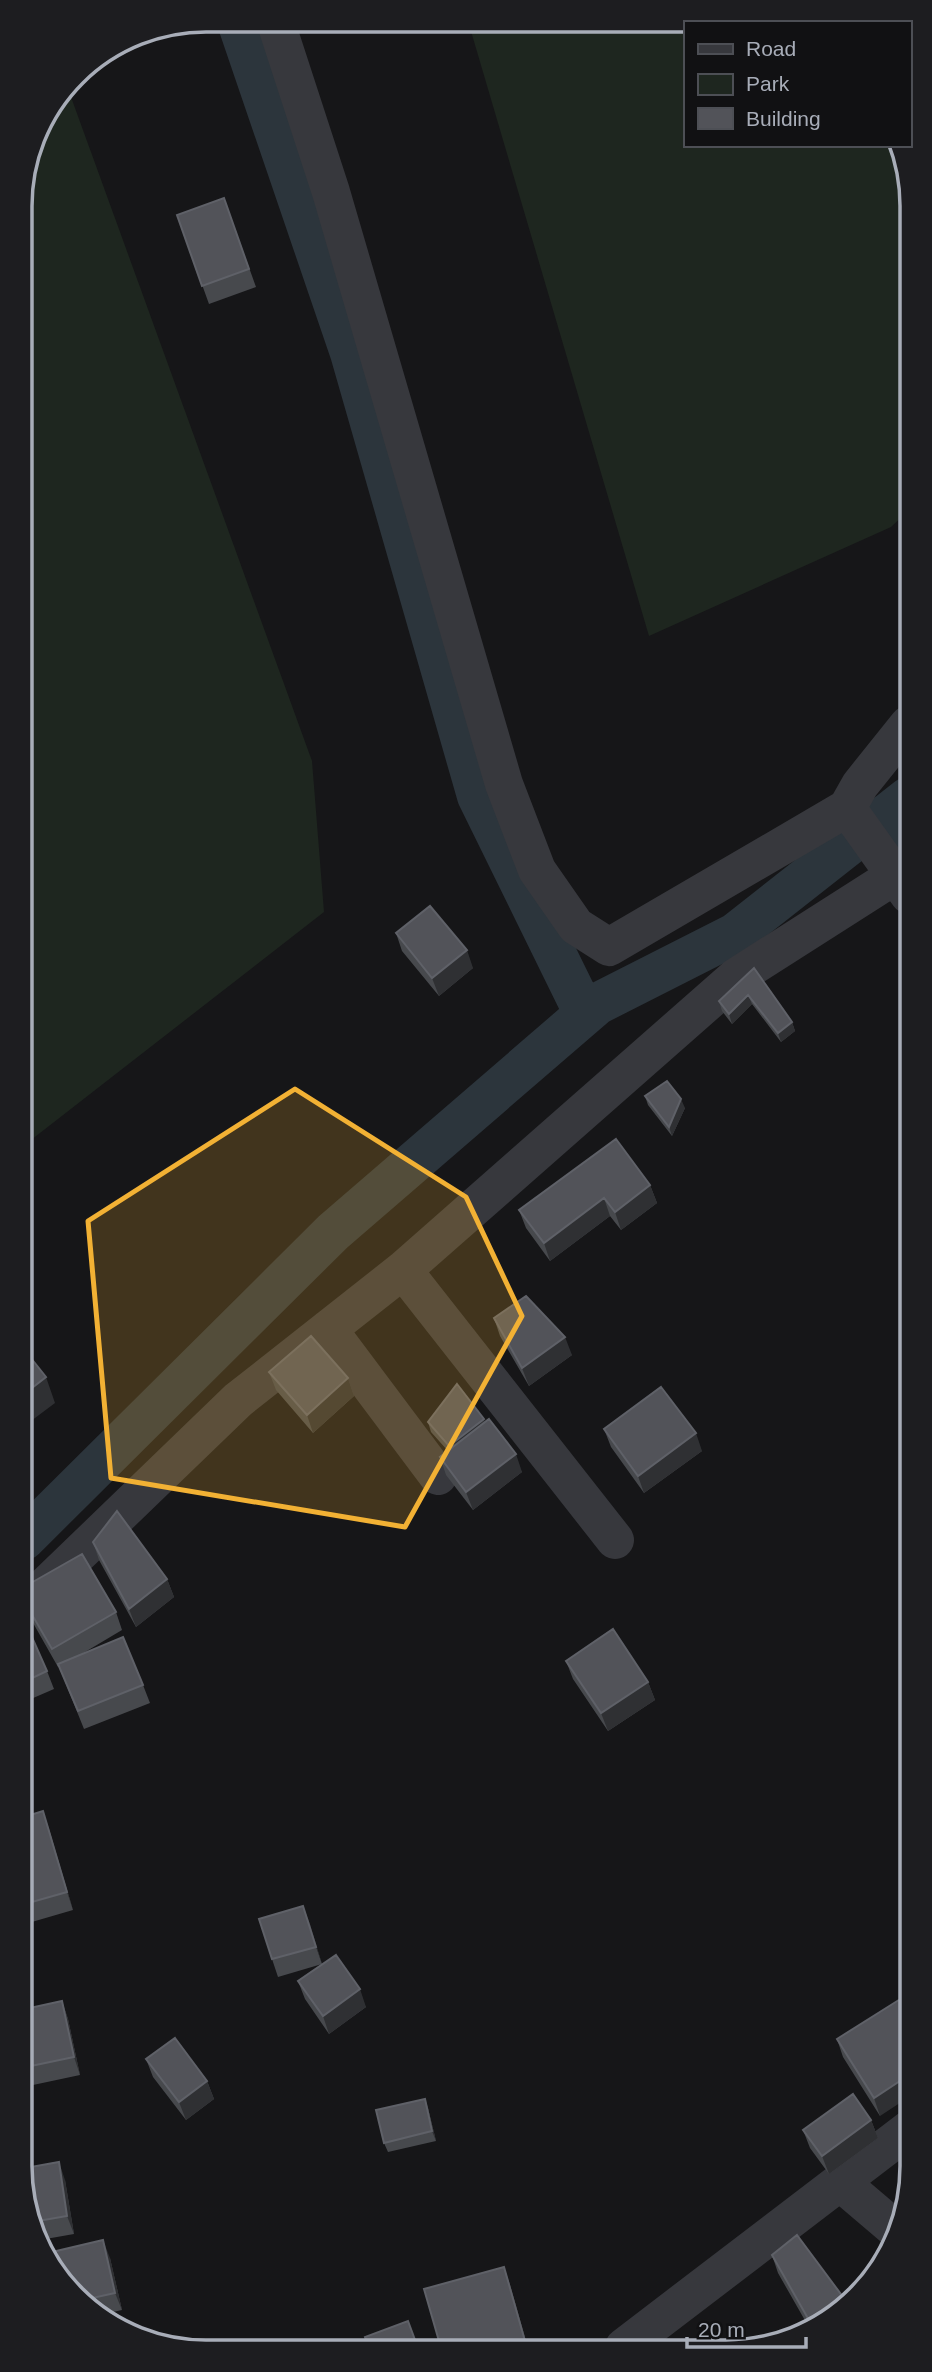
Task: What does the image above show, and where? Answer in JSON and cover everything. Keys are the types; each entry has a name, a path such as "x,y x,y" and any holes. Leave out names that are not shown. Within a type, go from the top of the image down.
{"street":[{"path":"279,32 331,192 504,784 537,870 576,926 609,947 852,813 860,785 900,735"},
{"path":"32,1599 238,1400 403,1270 736,977 896,875 852,813"},
{"path":"403,1270 615,1540"},
{"path":"328,1329 438,1476"},
{"path":"633,2340 900,2136"},
{"path":"839,2182 890,2224"}],"highlighted area":[{"path":"295,1089 466,1197 522,1316 405,1527 111,1478 88,1221"}],"green space":[{"path":"471,32 684,32 684,147 890,147 895,160 900,205 900,519 891,527 649,636"},
{"path":"70,95 312,761 324,912 32,1139 32,194 37,160 49,128"}],"building":[{"path":"224,198 249,269 202,286 177,215"},
{"path":"430,906 467,950 432,978 396,933"},
{"path":"754,968 792,1022 778,1033 748,995 729,1014 719,1001"},
{"path":"667,1081 681,1099 669,1127 645,1096"},
{"path":"616,1139 650,1185 615,1212 604,1198 544,1243 519,1210"},
{"path":"526,1296 565,1337 522,1368 494,1318"},
{"path":"311,1336 348,1378 307,1415 269,1372"},
{"path":"32,1359 46,1377 32,1388"},
{"path":"457,1384 484,1419 449,1446 428,1422"},
{"path":"661,1387 696,1433 638,1476 604,1429"},
{"path":"489,1419 516,1454 466,1492 440,1457"},
{"path":"117,1511 167,1579 129,1609 93,1542"},
{"path":"82,1554 116,1612 52,1649 32,1615 32,1582"},
{"path":"613,1629 648,1682 601,1713 566,1661"},
{"path":"32,1637 47,1671 32,1678"},
{"path":"123,1637 143,1685 78,1711 58,1664"},
{"path":"43,1811 67,1892 32,1902 32,1814"},
{"path":"303,1906 316,1947 272,1959 259,1919"},
{"path":"336,1955 360,1989 323,2016 298,1981"},
{"path":"900,1999 900,2081 874,2098 837,2039"},
{"path":"62,2001 74,2057 32,2066 32,2007"},
{"path":"175,2038 207,2081 179,2102 146,2059"},
{"path":"853,2094 871,2120 822,2156 803,2130"},
{"path":"425,2099 432,2131 384,2143 376,2110"},
{"path":"59,2162 67,2216 40,2221 33,2189 32,2167"},
{"path":"797,2235 842,2296 809,2320 772,2255"},
{"path":"103,2240 115,2293 92,2298 67,2273 54,2252"},
{"path":"504,2267 525,2340 439,2340 424,2289"},
{"path":"408,2321 415,2340 366,2340 365,2337"}],"waterway":[{"path":"241,32 351,353 478,796 585,1014"},
{"path":"32,1531 333,1232 597,1004 735,934 900,804"},
{"path":"886,816 900,840"}]}
